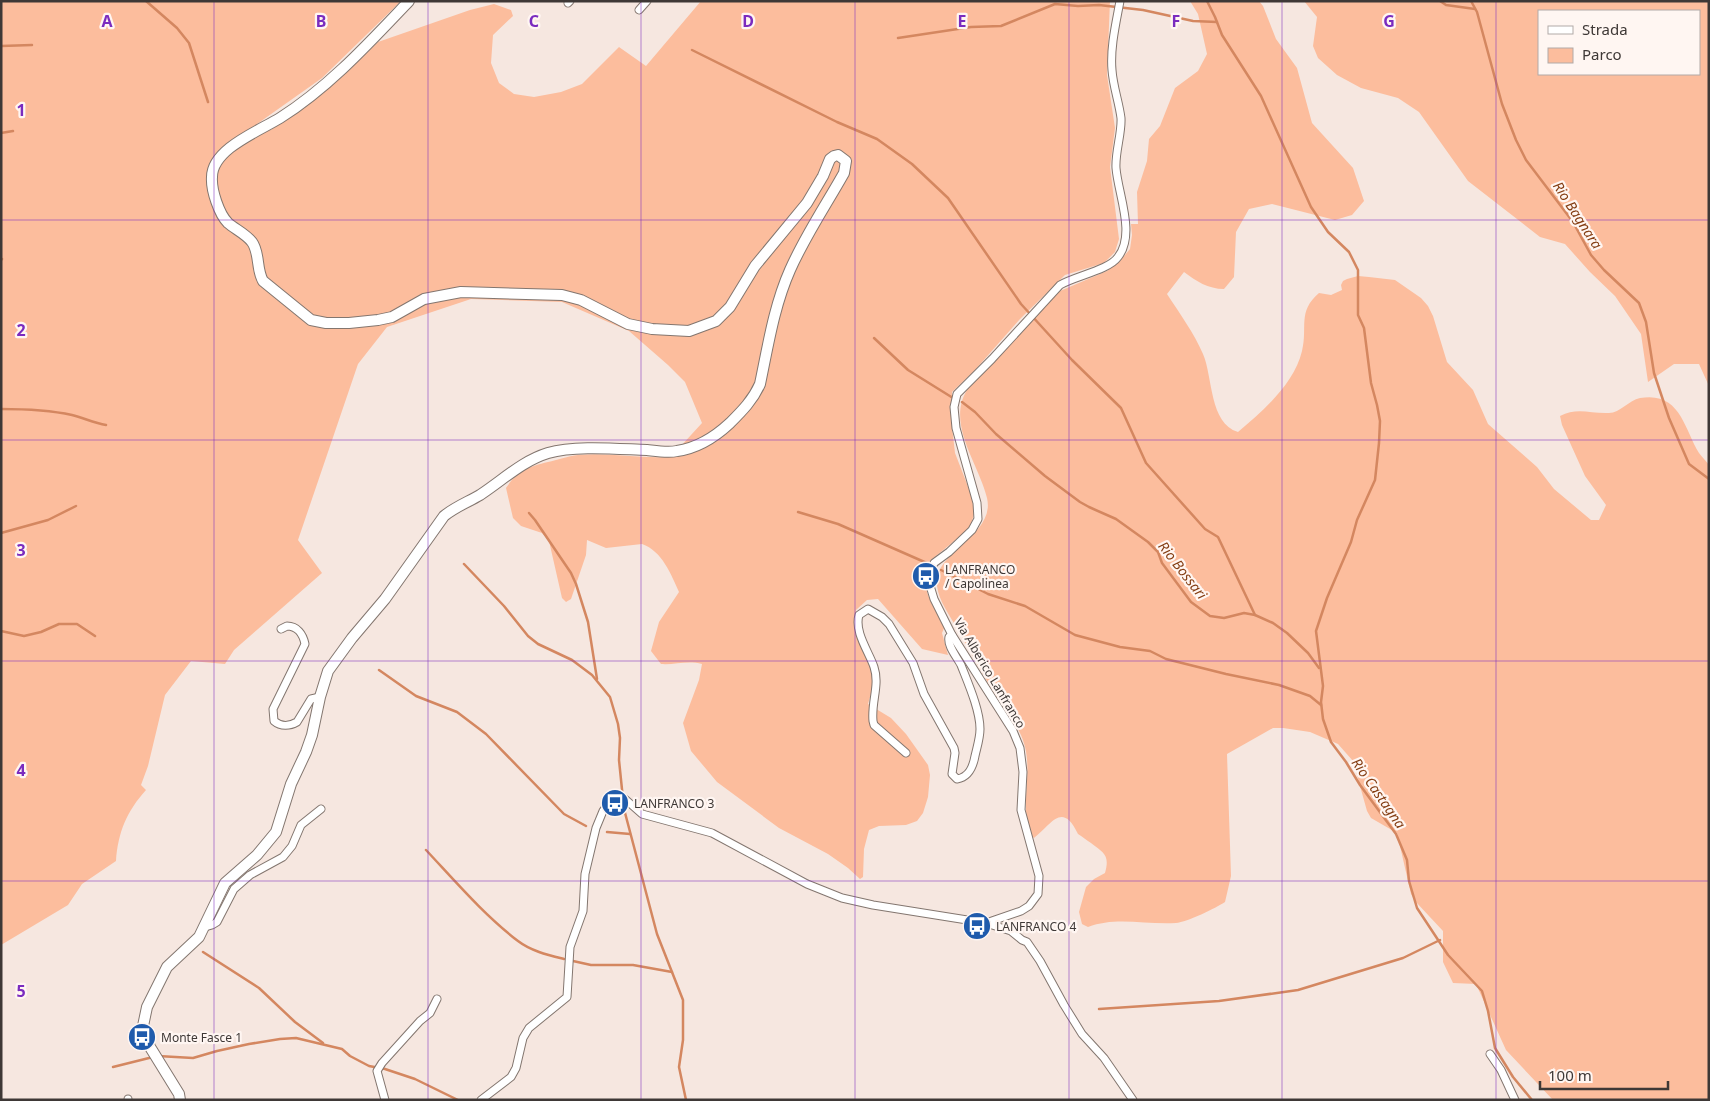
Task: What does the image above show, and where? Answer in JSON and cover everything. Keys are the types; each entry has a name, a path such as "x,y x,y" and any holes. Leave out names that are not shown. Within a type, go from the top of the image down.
{"main road":[{"path":"180,1100 179,1094 150,1047 143,1026 146,1008 168,967 199,937 225,883 257,855 276,832 291,784 312,735 328,671 384,599 444,516 454,508 480,495 522,464 549,453 575,449 676,452 696,446 723,430 744,409 760,384 780,296 790,270 819,213 846,167 846,161 838,156 830,159 807,202 755,266 730,308 716,321 689,331 674,331 628,324 581,300 562,295 461,292 441,294 424,299 392,317 378,320 326,323 312,320 263,281 258,274 256,252 252,242 226,221 213,192 211,176 216,162 230,147 296,108 332,79 409,1"}],"street":[{"path":"639,10 647,1"},
{"name":"Via Alberico Lanfranco","path":"481,1100 511,1077 516,1068 523,1038 529,1028 567,997 570,947 583,911 585,874 596,828 612,798 625,799 642,814 712,833 807,884 842,898 873,905 986,923 1013,914 1029,906 1038,894 1039,876 1021,810 1022,772 1020,748 1013,731 952,635 934,599 928,579 934,563 949,552 972,530 978,519 977,503 956,428 954,407 957,394 1060,285 1112,263 1124,247 1125,218 1116,167 1121,120 1112,68 1115,29 1120,1"},
{"path":"906,753 874,725 876,677 859,629 859,616 868,609 882,617 889,624 914,663 924,694 952,742 955,753 952,774 957,779 970,772 974,762 980,728 971,693 961,666 948,642 952,635"},
{"path":"281,629 287,626 295,628 303,636 305,644 275,704 272,714 274,721 280,725 294,724 311,699 320,697"},
{"path":"205,926 217,922 234,889 250,875 283,857 292,846 301,825 321,810"},
{"path":"986,923 998,925 1011,931 1027,942 1082,1034 1104,1058 1134,1100"},
{"path":"385,1100 377,1071 420,1021 430,1013 437,998"},
{"path":"1490,1054 1501,1070 1515,1100"}],"green space":[{"path":"1,1 401,1 322,78 257,124 271,130 342,77 378,42 470,10 494,4 511,10 513,16 493,35 491,63 499,83 514,94 534,97 561,92 582,84 619,47 646,66 701,1 1110,1 1107,75 1115,128 1110,167 1119,239 1115,252 1104,263 1065,275 1020,319 975,370 952,392 952,427 955,453 972,497 974,514 970,528 925,565 924,574 929,597 945,626 942,633 948,655 922,649 878,599 867,600 856,610 855,627 873,666 875,680 868,704 891,718 906,734 928,765 930,775 928,797 923,813 917,821 906,825 879,826 869,830 864,849 863,877 860,879 828,854 779,828 717,782 691,751 683,723 699,680 702,664 692,662 661,664 651,651 659,622 679,592 665,564 655,552 642,544 606,548 587,540 586,555 571,599 566,602 562,598 549,541 542,533 521,526 513,518 506,488 514,477 529,468 574,456 603,454 654,457 679,456 680,447 702,423 685,382 629,331 562,302 471,299 387,327 358,364 298,540 322,573 234,650 225,664 191,661 165,695 148,766 141,785 146,790 129,814 121,831 116,861 82,884 68,905 1,945"},
{"path":"1190,1 1259,1 1263,6 1276,39 1297,68 1312,123 1353,168 1364,201 1352,215 1335,220 1272,204 1249,209 1236,232 1234,277 1224,289 1207,286 1184,272 1167,294 1203,354 1213,398 1222,419 1229,427 1238,432 1267,406 1285,386 1298,363 1302,351 1306,313 1312,300 1319,293 1331,295 1342,290 1341,285 1343,281 1358,276 1395,280 1421,298 1433,316 1447,362 1473,390 1488,424 1537,467 1554,489 1591,520 1599,520 1606,505 1585,476 1562,425 1560,416 1566,413 1578,411 1613,412 1640,398 1653,397 1664,400 1679,414 1699,453 1709,465 1709,1100 1553,1100 1506,1050 1476,984 1453,983 1443,962 1443,931 1415,901 1411,894 1397,833 1371,818 1367,811 1353,761 1338,744 1310,732 1273,728 1227,754 1231,876 1225,902 1187,920 1176,923 1120,921 1088,927 1082,924 1079,912 1086,887 1094,879 1105,873 1107,862 1105,855 1078,834 1072,824 1062,817 1057,818 1034,838 1031,835 1026,812 1027,760 1023,741 1014,721 994,693 945,607 937,586 938,574 944,563 974,534 982,523 987,511 987,498 983,485 962,430 960,416 962,403 967,390 1060,291 1107,271 1119,262 1130,249 1131,224 1138,224 1137,192 1147,161 1149,139 1160,126 1175,88 1198,71 1207,54 1198,14"},
{"path":"1304,1 1709,1 1709,386 1699,364 1674,364 1648,382 1641,334 1615,296 1565,244 1540,237 1468,181 1419,112 1398,98 1361,88 1337,75 1318,58 1313,46 1317,17"}],"waterway":[{"path":"146,1 177,28 189,43 208,102"},
{"name":"Rio Castagna","path":"1207,1 1222,35 1261,96 1311,207 1328,232 1349,252 1358,270 1358,315 1364,328 1371,383 1380,421 1379,443 1375,480 1357,520 1351,542 1327,598 1316,631 1323,686 1321,702 1323,719 1331,742 1396,834 1407,860 1409,881 1417,908 1448,955 1482,991 1495,1048 1513,1077 1532,1100"},
{"path":"1440,1 1446,5 1475,9"},
{"name":"Rio Bagnara","path":"1471,1 1477,12 1502,104 1516,140 1526,160 1573,222 1591,255 1639,303 1646,322 1654,373 1669,418 1689,464 1709,479"},
{"path":"898,38 971,27 1001,26 1055,4 1099,5 1143,10 1193,21 1217,22"},
{"path":"1,46 32,45"},
{"path":"692,50 837,122 877,139 912,164 948,198 1021,304 1072,360 1121,408 1146,463 1205,529 1218,537 1255,615"},
{"path":"1,133 13,131"},
{"path":"874,338 908,370 953,398"},
{"name":"Rio Bossari","path":"962,402 1045,476 1080,502 1116,519 1148,542 1158,552 1162,563 1191,602 1210,616 1224,618 1244,613 1255,615 1273,623 1287,633 1308,653 1319,668"},
{"path":"1,409 55,412 106,425"},
{"path":"1,533 48,520 76,506"},
{"path":"798,512 838,524 929,564"},
{"path":"529,513 571,573 576,584 588,622 597,679"},
{"path":"464,564 504,606 528,636 538,644 572,660 592,675 610,697 620,738 619,760 624,809 657,934 683,1000 683,1040 679,1067 686,1100"},
{"path":"941,570 988,594 1025,606 1075,635 1120,647 1150,651 1166,659 1279,685 1310,696 1321,705"},
{"path":"1,631 24,636 41,632 59,624 77,624 95,636"},
{"path":"379,670 416,696 457,712 486,734 564,814 586,826"},
{"path":"607,832 630,834"},
{"path":"426,850 459,886 505,931 534,950 564,959"},
{"path":"1099,1009 1219,1001 1298,990 1403,958 1440,940"},
{"path":"203,952 259,988 295,1022 323,1043"},
{"path":"573,961 591,965 633,965 672,972"},
{"path":"158,1056 193,1058 249,1044 296,1038 342,1049 350,1056 369,1066 415,1079 458,1100"},
{"path":"113,1067 153,1057"}],"place":[{"name":"LANFRANCO / Capolinea","path":"926,576"},
{"name":"LANFRANCO 3","path":"615,803"},
{"name":"LANFRANCO 4","path":"977,926"},
{"name":"Monte Fasce 1","path":"142,1037"}]}
